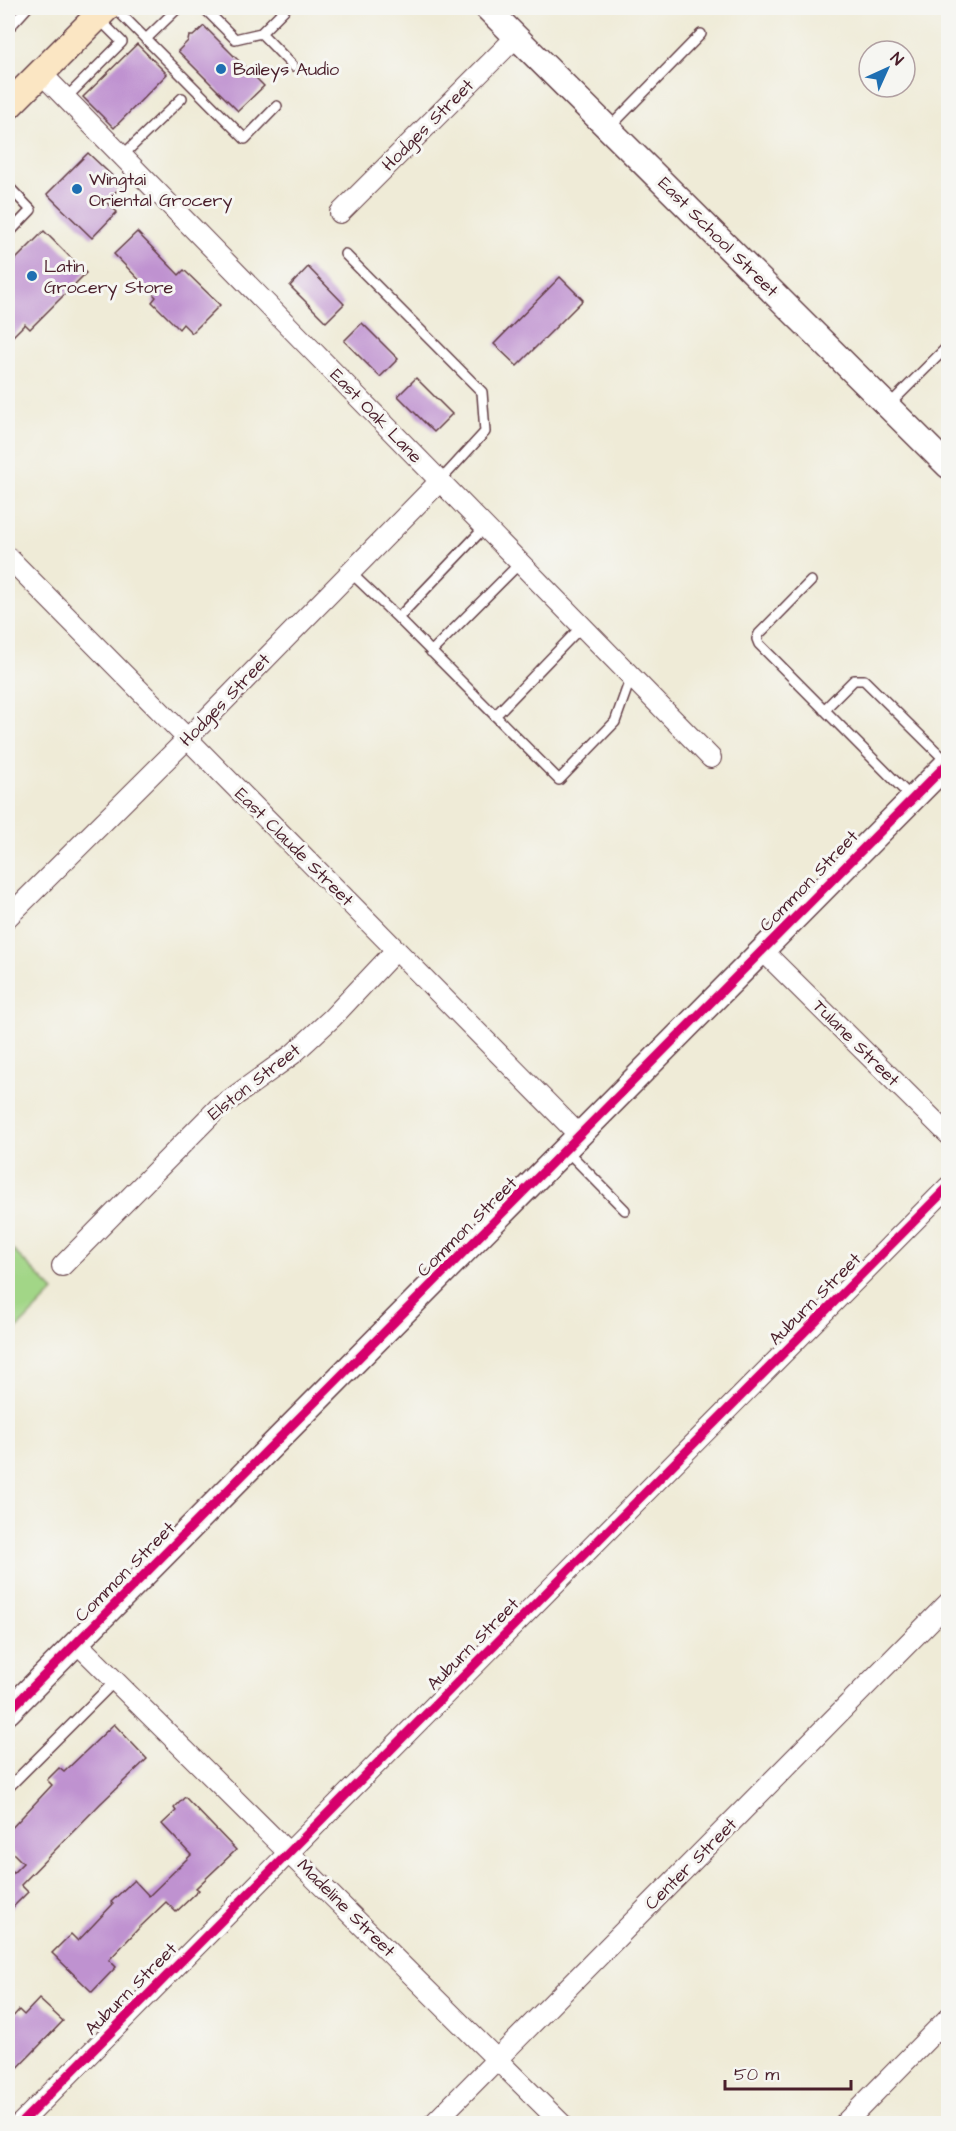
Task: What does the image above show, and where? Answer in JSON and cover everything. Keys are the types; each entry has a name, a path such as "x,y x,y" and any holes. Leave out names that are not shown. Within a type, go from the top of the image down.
{"main road":[{"path":"8,106 106,11"}],"street":[{"name":"East School Street","path":"487,8 948,466"},
{"name":"Hodges Street","path":"340,213 516,37"},
{"name":"East Oak Lane","path":"41,73 711,758"},
{"name":"Hodges Street","path":"8,917 187,739 440,481"},
{"name":"East Claude Street","path":"8,557 396,950 573,1143"},
{"name":"Common Street","path":"8,1712 948,763"},
{"name":"Elston Street","path":"62,1266 217,1109 293,1054 332,1018 396,950"},
{"name":"Tulane Street","path":"764,951 948,1134"},
{"name":"Auburn Street","path":"20,2124 948,1187"},
{"name":"Center Street","path":"433,2124 948,1604"},
{"name":"Madeline Street","path":"77,1643 562,2124"},
{"path":"844,2124 948,2018"}],"lane":[{"path":"8,29 27,8"},
{"path":"146,39 178,8"},
{"path":"204,8 235,39 261,33 286,8"},
{"path":"106,11 146,39 245,140 277,106"},
{"path":"66,98 122,42 106,11"},
{"path":"261,33 293,66"},
{"path":"609,128 701,34"},
{"path":"122,156 182,98"},
{"path":"8,186 31,210 8,234"},
{"path":"345,254 482,392 484,432 440,481"},
{"path":"888,406 948,346"},
{"path":"398,618 485,527"},
{"path":"431,652 520,563"},
{"path":"350,572 560,780 615,722 631,677"},
{"path":"811,581 759,634 757,639 759,644 913,799"},
{"path":"495,716 582,626"},
{"path":"824,710 854,680 864,680 948,763"},
{"path":"573,1143 626,1210"},
{"path":"8,1788 115,1681"}],"green space":[{"path":"8,1245 54,1291 8,1338"}],"building":[{"name":"Baileys Audio","path":"204,26 264,86 238,111 178,51 188,41 189,36 193,36"},
{"path":"137,44 167,74 114,128 83,97"},
{"path":"88,153 122,185 106,202 117,212 92,238 47,194"},
{"path":"44,231 86,273 30,329 25,324 8,341 8,267"},
{"path":"137,232 179,275 184,270 220,305 192,333 183,324 179,329 152,302 156,297 114,254"},
{"path":"308,267 344,304 326,322 290,286"},
{"path":"560,277 583,300 517,366 494,344"},
{"path":"362,323 398,359 380,377 344,341"},
{"path":"416,378 452,414 434,432 398,396"},
{"path":"114,1724 147,1759 21,1885 28,1892 8,1912 8,1871 11,1875 23,1863 8,1848 8,1832 52,1785 47,1780 59,1768 64,1772"},
{"path":"185,1797 236,1850 196,1888 199,1890 176,1912 166,1902 139,1928 109,1960 116,1967 92,1992 52,1953 71,1934 78,1941 113,1904 111,1902 134,1880 149,1896 191,1855 162,1824 176,1811 174,1808"},
{"path":"39,1999 63,2021 8,2078 8,2022 19,2010 24,2015"}],"cycle path":[{"path":"8,1712 948,763"},
{"path":"20,2124 948,1187"}],"place":[{"name":"Baileys Audio","path":"221,69"},
{"name":"Wingtai Oriental Grocery","path":"77,189"},
{"name":"Latin Grocery Store","path":"32,276"}]}
